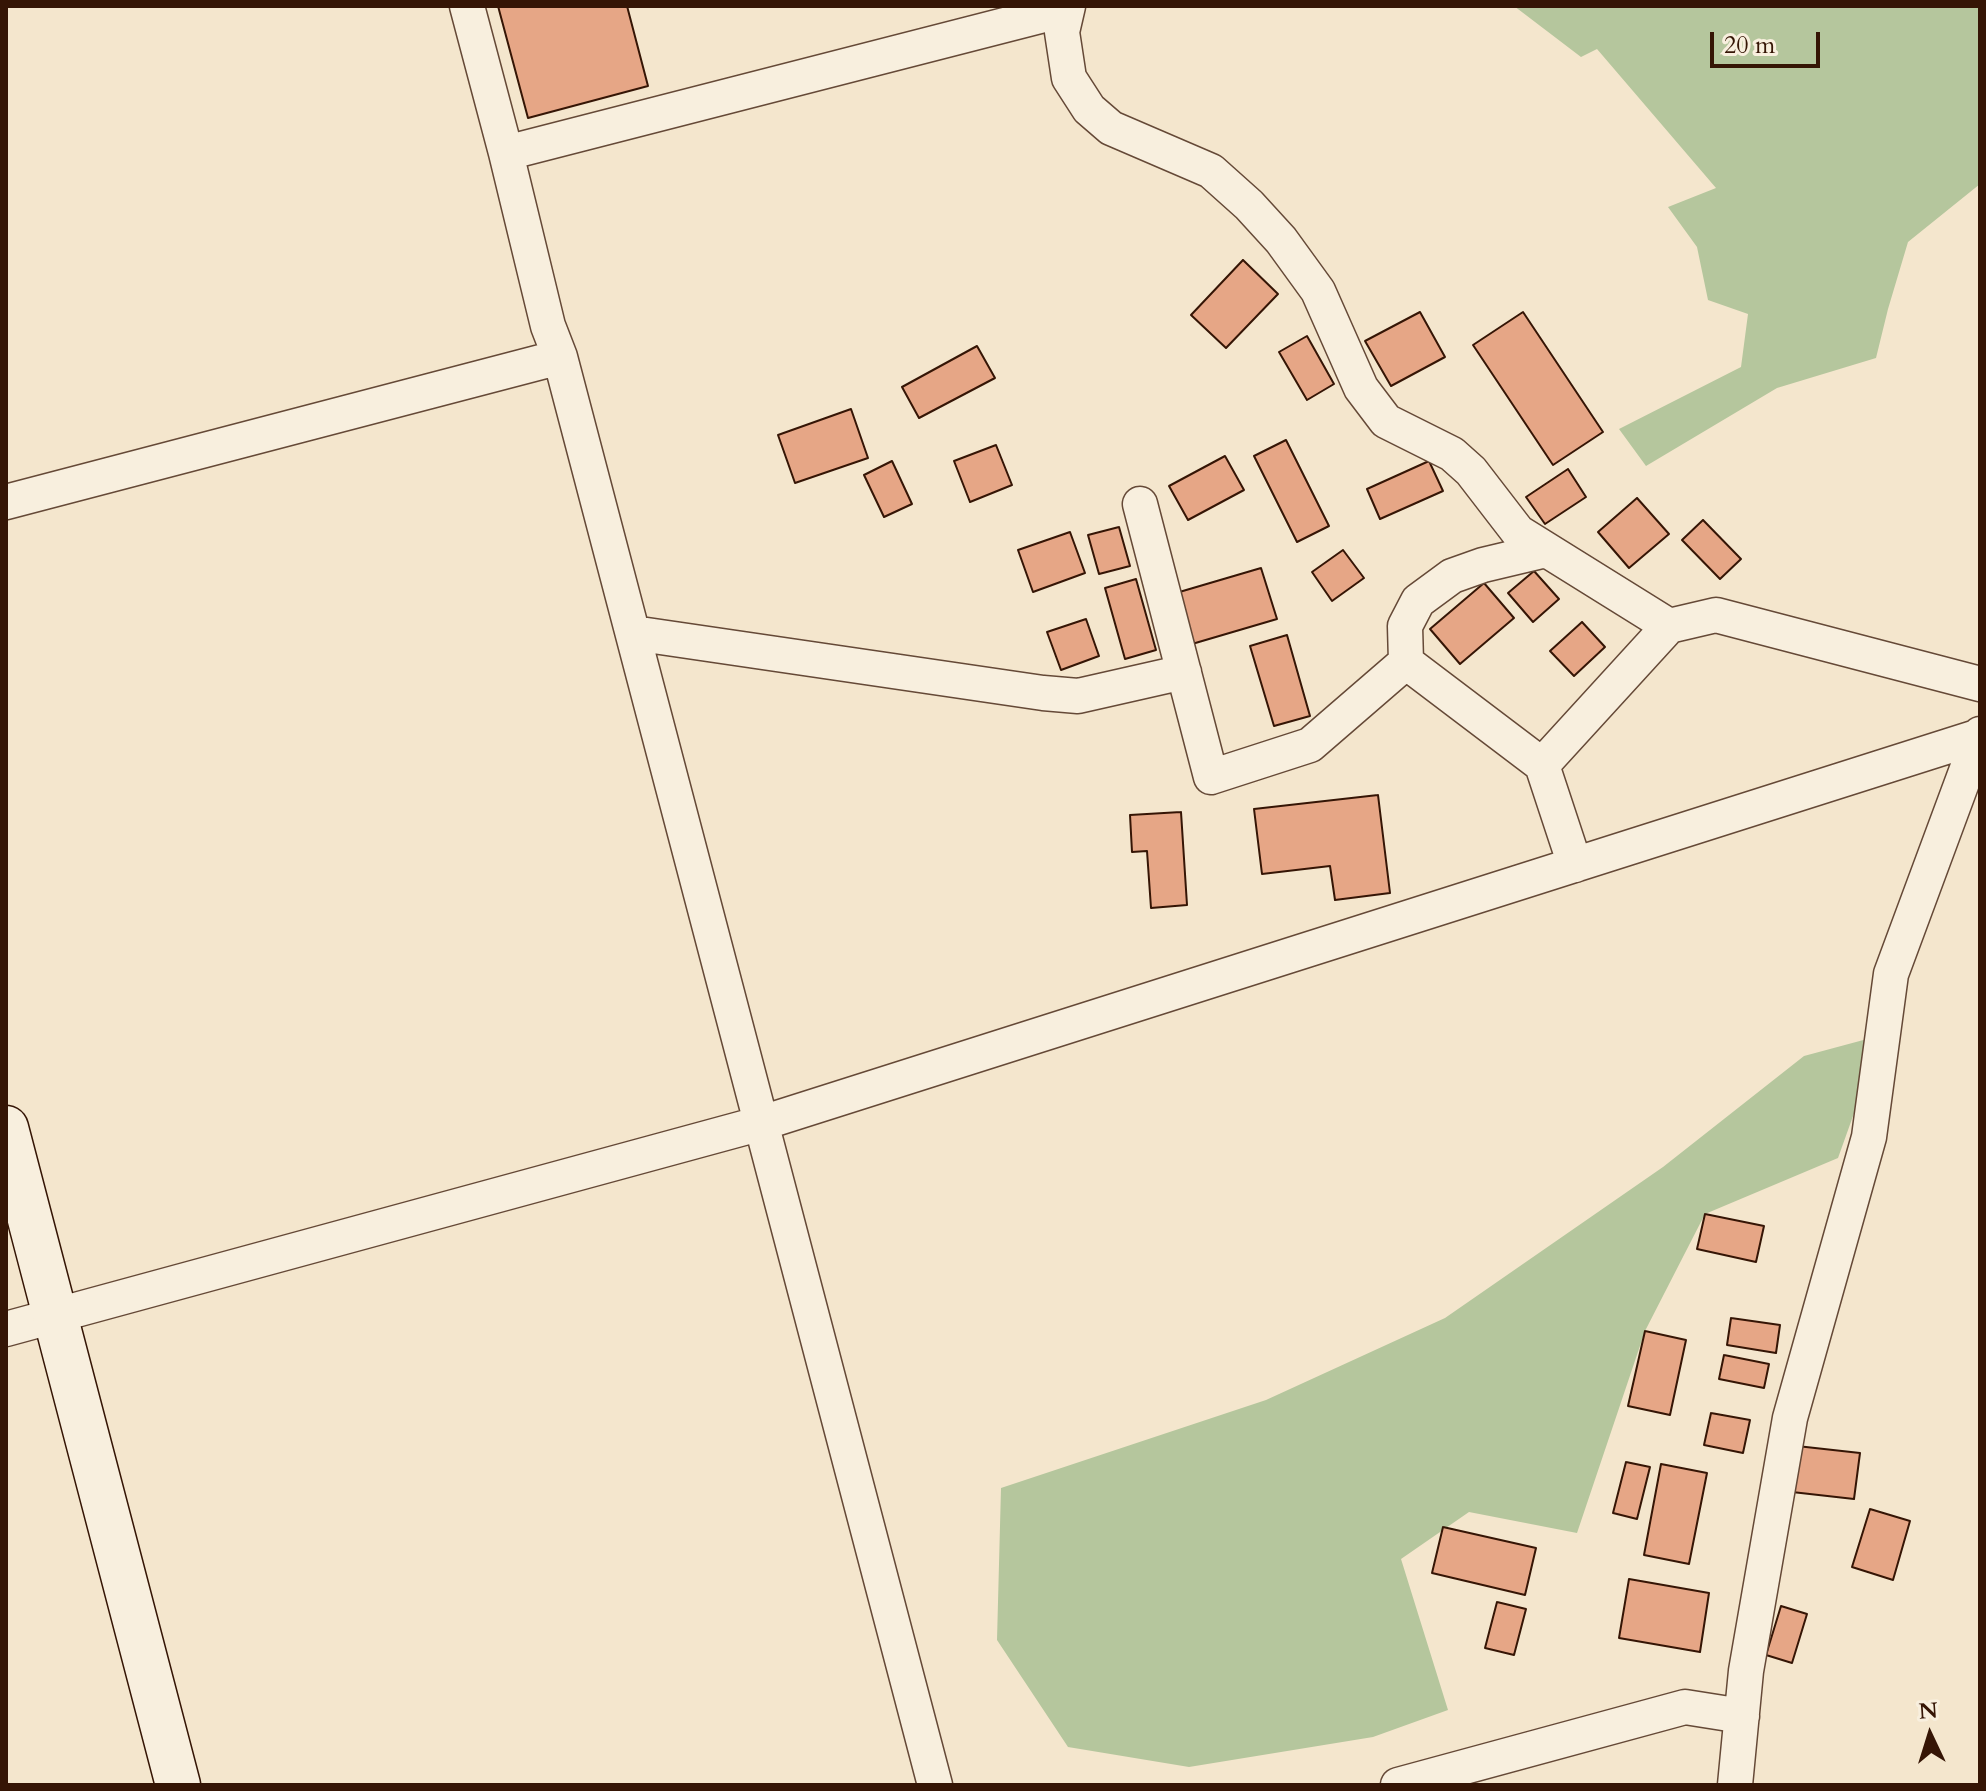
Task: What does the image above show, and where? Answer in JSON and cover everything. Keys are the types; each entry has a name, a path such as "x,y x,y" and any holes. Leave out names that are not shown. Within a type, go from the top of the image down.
{"street":[{"path":"467,6 548,326 560,357 935,1785"},
{"path":"506,153 1067,8 1062,32 1069,78 1089,109 1111,128 1211,171 1249,205 1281,240 1318,291 1361,388 1386,421 1452,454 1471,471 1518,532 1669,626"},
{"path":"6,502 560,357"},
{"path":"1140,504 1211,777 1310,745 1406,662"},
{"path":"1406,662 1405,626 1418,601 1452,576 1546,550"},
{"path":"1542,765 1669,626 1716,615 1980,684"},
{"path":"633,633 1078,696 1184,672"},
{"path":"1406,662 1542,765 1575,865"},
{"path":"6,1329 762,1123 1980,736"},
{"path":"1735,1785 1746,1671 1790,1418 1869,1137 1891,974 1980,736"},
{"path":"6,1128 178,1785"},
{"path":"1398,1785 1685,1707 1742,1716"}],"green space":[{"path":"1514,6 1980,6 1980,184 1908,242 1876,358 1777,388 1646,466 1619,429 1741,367 1748,314 1708,300 1697,247 1668,207 1716,188 1597,49 1581,57"},
{"path":"1882,1035 1838,1158 1705,1214 1645,1331 1577,1533 1469,1512 1401,1559 1448,1710 1373,1737 1189,1767 1068,1747 997,1640 1001,1488 1266,1400 1445,1318 1663,1167 1804,1056"}],"building":[{"path":"498,6 627,6 648,86 528,118"},
{"path":"1243,260 1278,294 1226,348 1191,315"},
{"path":"1420,312 1445,357 1391,386 1365,341"},
{"path":"1523,312 1603,432 1553,465 1473,345"},
{"path":"1307,336 1334,384 1307,400 1279,352"},
{"path":"977,346 995,378 919,418 902,387"},
{"path":"851,409 868,458 795,483 778,435"},
{"path":"1286,440 1329,526 1297,542 1254,456"},
{"path":"996,445 1012,485 970,502 954,461"},
{"path":"1225,456 1244,490 1188,520 1169,486"},
{"path":"892,461 912,504 884,517 864,475"},
{"path":"1429,461 1443,491 1380,519 1367,489"},
{"path":"1568,469 1586,497 1545,524 1526,497"},
{"path":"1637,498 1669,534 1629,568 1598,532"},
{"path":"1703,520 1741,559 1720,579 1682,540"},
{"path":"1119,527 1130,566 1099,574 1088,535"},
{"path":"1070,532 1085,573 1033,592 1018,550"},
{"path":"1343,550 1364,578 1332,601 1312,572"},
{"path":"1261,568 1277,619 1192,644 1176,593"},
{"path":"1534,571 1559,599 1533,622 1508,593"},
{"path":"1136,579 1156,650 1125,659 1105,588"},
{"path":"1484,583 1514,618 1460,664 1430,629"},
{"path":"1086,619 1099,656 1061,670 1047,632"},
{"path":"1582,622 1605,647 1574,676 1550,651"},
{"path":"1287,635 1310,716 1274,726 1250,646"},
{"path":"1378,795 1390,893 1335,900 1330,866 1262,874 1254,809"},
{"path":"1181,812 1187,905 1151,908 1147,851 1132,852 1130,815"},
{"path":"1705,1214 1764,1226 1756,1262 1697,1249"},
{"path":"1731,1318 1780,1325 1776,1353 1727,1345"},
{"path":"1645,1331 1686,1340 1670,1415 1628,1406"},
{"path":"1724,1355 1769,1364 1764,1388 1719,1379"},
{"path":"1711,1413 1750,1420 1743,1453 1704,1445"},
{"path":"1797,1446 1860,1453 1854,1499 1792,1492"},
{"path":"1626,1462 1650,1467 1637,1519 1613,1513"},
{"path":"1661,1464 1707,1473 1689,1564 1644,1555"},
{"path":"1870,1509 1910,1521 1893,1580 1852,1567"},
{"path":"1443,1527 1536,1548 1525,1595 1432,1573"},
{"path":"1629,1579 1709,1593 1700,1652 1619,1638"},
{"path":"1497,1602 1526,1609 1514,1655 1485,1648"},
{"path":"1781,1606 1807,1614 1792,1663 1766,1655"}]}
